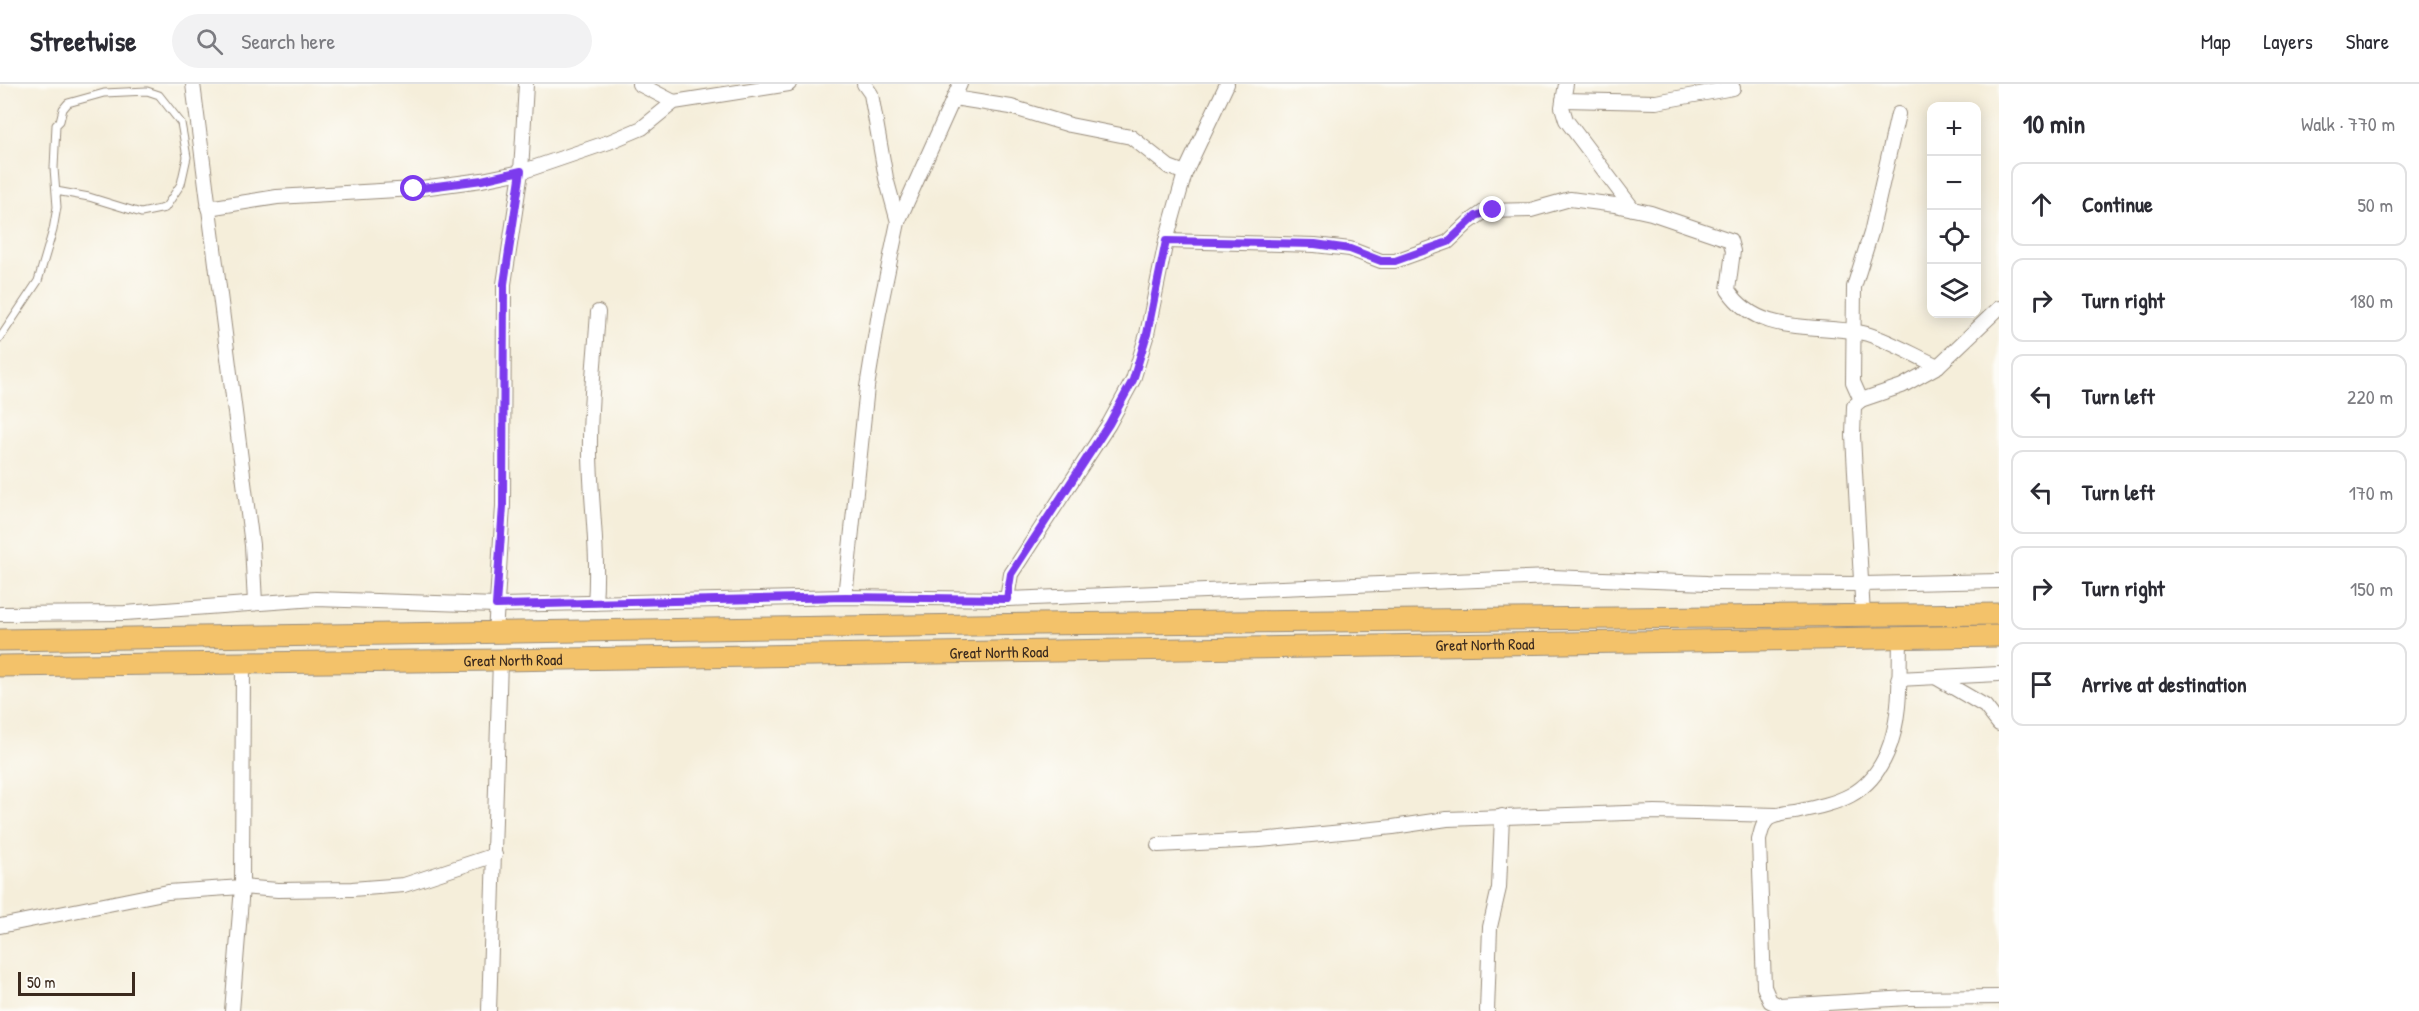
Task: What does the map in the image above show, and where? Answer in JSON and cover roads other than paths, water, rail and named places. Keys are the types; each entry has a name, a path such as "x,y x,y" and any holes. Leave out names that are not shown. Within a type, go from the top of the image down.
{"main road":[{"name":"Great North Road","path":"0,640 1012,624 1999,614"},
{"name":"Great North Road","path":"0,666 1999,636"}],"street":[{"path":"194,84 252,544 255,603"},
{"path":"495,633 503,506 504,284 521,171 526,84"},
{"path":"639,84 674,102"},
{"path":"208,208 277,197 414,189 482,180 521,171 609,142 642,128 674,102 789,84"},
{"path":"864,84 871,94 886,178 898,222"},
{"path":"845,597 867,387 879,313 898,222 960,84"},
{"path":"1007,599 1011,574 1109,424 1133,380 1147,334 1166,241 1185,173 1227,84"},
{"path":"1566,84 1562,112 1566,120 1634,209"},
{"path":"1563,100 1656,102 1734,88"},
{"path":"954,98 1011,106 1070,125 1131,137 1169,167 1185,173"},
{"path":"1861,400 1853,382 1854,287 1871,233 1898,114"},
{"path":"1166,241 1315,244 1350,249 1374,259 1388,261 1428,251 1448,242 1485,211 1531,210 1570,200 1616,205 1704,230 1730,240 1733,251 1728,290 1750,313 1778,324 1852,332 1874,337 1938,366"},
{"path":"1863,616 1853,436 1854,406 1861,400 1902,386 1938,366 1999,308"},
{"path":"595,603 590,408 598,312"},
{"path":"0,610 125,613 316,599 496,605 845,597 1007,599 1551,577 1707,583 1863,584 1999,581"},
{"path":"1900,638 1896,726 1887,754 1873,777 1855,795 1833,804 1778,815 1768,819 1762,827 1759,840 1764,987 1770,1001 1781,1009 1908,998 1999,997"},
{"path":"489,1011 500,660"},
{"path":"232,1011 242,887 243,662"},
{"path":"1898,679 1999,674"},
{"path":"1937,678 1985,706 1999,724"},
{"path":"1158,845 1260,840 1393,827 1447,819 1502,816 1655,812 1778,815"},
{"path":"1488,1011 1490,927 1499,888 1502,816"},
{"path":"0,926 168,892 242,887 278,890 352,889 404,885 495,855"}],"lane":[{"path":"0,338 38,281 53,230 57,207 56,191 56,125 60,121 63,109 68,104 104,93 147,91 163,98 181,123 187,157 181,184 165,208 141,213 88,197 56,191"}]}
